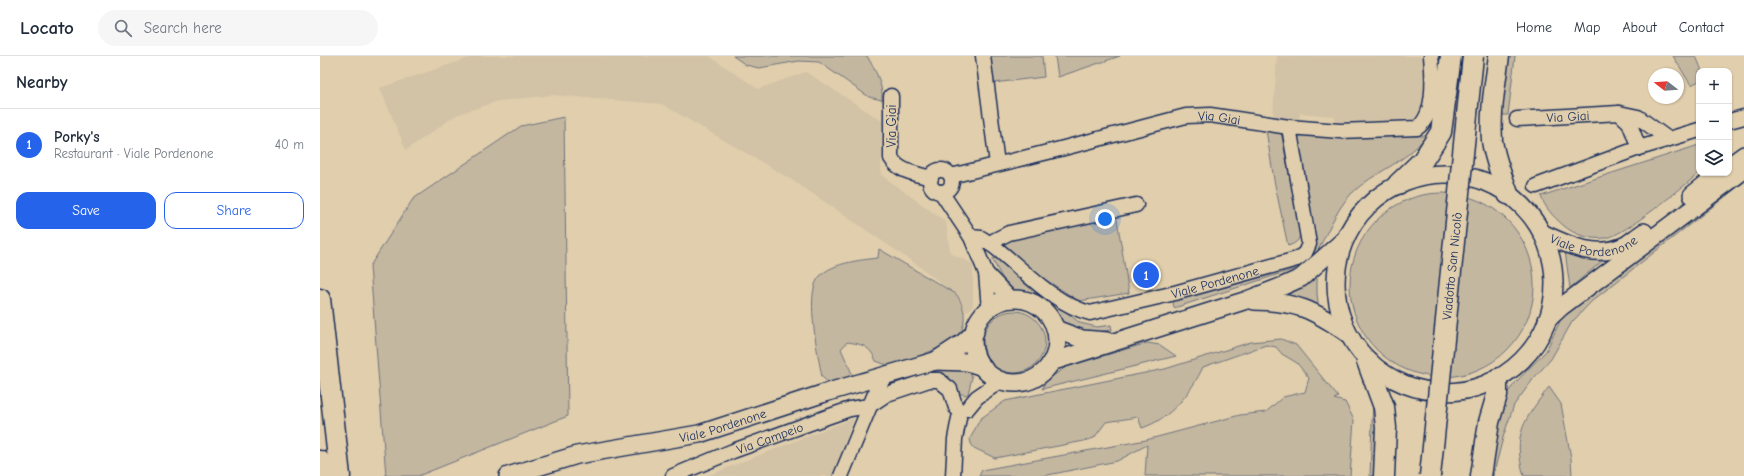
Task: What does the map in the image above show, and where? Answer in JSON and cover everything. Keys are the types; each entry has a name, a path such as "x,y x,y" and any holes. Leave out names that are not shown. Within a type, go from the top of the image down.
{"highway":[{"path":"1398,184 1423,160 1441,132 1451,56"},
{"name":"Viadotto San Nicolò","path":"1430,476 1473,56"},
{"path":"1499,56 1492,124 1492,141 1497,163 1508,194"},
{"path":"320,299 340,476"},
{"path":"1367,360 1384,407 1386,428 1384,476"},
{"path":"1481,476 1489,422 1497,395 1497,379"},
{"path":"320,461 322,476"}],"main road":[{"path":"1732,164 1744,155"},
{"name":"Viale Pordenone","path":"1547,320 1744,170"},
{"name":"Viale Pordenone","path":"1454,174 1482,180 1508,194 1526,210 1542,233 1549,250 1554,276 1552,303 1547,320 1538,339 1527,354 1514,368 1497,379 1462,391 1429,391 1409,386 1394,380 1378,370 1367,360 1347,333 1339,311 1335,288 1337,265 1344,241 1354,222 1368,205 1380,194 1398,184 1425,175 1454,174"},
{"name":"Viale Pordenone","path":"1542,233 1583,250 1614,250 1627,244 1716,176"},
{"name":"Viale Pordenone","path":"1011,299 998,303 981,317 975,332 975,350 983,367 991,375 1002,380 1013,382 1028,380 1042,373 1051,362 1248,300 1301,278 1344,241"},
{"path":"1011,299 1025,300 1039,306 1050,317 1055,329 1056,346 1051,362"},
{"name":"Viale Pordenone","path":"1248,300 1280,302 1306,308 1325,318 1347,333"},
{"name":"Viale Pordenone","path":"1055,329 1082,339 1113,342"},
{"name":"Viale Pordenone","path":"508,476 576,455 699,434 884,377 935,361 964,342 975,332"},
{"name":"Viale Pordenone","path":"935,361 957,361 983,367"}],"street":[{"path":"983,56 997,164"},
{"name":"Via Giai","path":"951,176 1060,150 1186,116 1210,115 1232,117 1288,127 1340,131 1417,128 1423,124 1430,107 1432,90 1431,56"},
{"name":"Via Giai","path":"891,96 891,158 895,165 905,170 931,178"},
{"path":"1619,113 1629,122 1639,148"},
{"name":"Via Giai","path":"1517,119 1619,113 1638,117 1668,139"},
{"path":"1732,120 1744,117"},
{"name":"Viale Pordenone","path":"971,237 981,238 992,245 1055,296 1078,310 1090,313 1171,294 1297,259 1305,253 1309,244 1288,127"},
{"path":"1536,186 1639,148 1696,131"},
{"name":"Viale Pordenone","path":"1707,199 1716,184 1744,162"},
{"path":"941,192 945,191 951,186 952,179 946,171 938,170 931,178 933,187 941,192 971,237 986,273 989,309"},
{"path":"992,245 995,240 1009,233 1136,205"},
{"path":"986,273 1011,299"},
{"path":"841,476 872,401 884,377"},
{"name":"Via Campeio","path":"673,476 733,451 924,381 934,379 943,382 950,389 961,412"},
{"path":"953,476 955,439 961,412 977,397 1002,380"},
{"path":"862,383 873,389 872,401"}],"shaded area":[{"path":"475,56 709,56 758,89 806,72 882,121 881,175 946,222 950,253 973,264 973,306 964,314 963,303 952,292 919,266 794,181 662,104 552,95 498,101 456,115 406,150 380,88"},
{"path":"733,56 867,56 880,82 882,100 869,97 819,62 799,61 759,68 746,65"},
{"path":"990,56 1042,56 1044,77 993,83"},
{"path":"1055,56 1120,56 1058,77"},
{"path":"1277,56 1424,56 1427,78 1424,105 1416,119 1336,123 1334,116 1300,113 1299,120 1273,117"},
{"path":"1508,56 1515,56 1508,115 1501,115"},
{"path":"1673,56 1696,56 1701,68 1696,68 1696,82 1691,85 1684,74 1684,68 1680,68"},
{"path":"564,117 568,416 418,476 386,476 370,266 413,199 521,126"},
{"path":"1266,130 1281,132 1300,231 1297,241 1288,246 1274,180"},
{"path":"1300,135 1426,136 1410,153 1370,179 1351,194 1335,216 1315,256 1312,249 1297,141"},
{"path":"1696,146 1696,176 1640,220 1615,235 1606,238 1589,237 1577,234 1567,229 1550,212 1541,196"},
{"path":"1744,174 1744,182 1592,301 1572,322 1551,359 1534,378 1514,405 1504,434 1493,476 1488,476 1497,414 1505,396 1515,383 1546,351 1561,319 1572,305"},
{"path":"1433,193 1451,193 1477,200 1493,208 1507,220 1519,234 1527,250 1534,276 1534,294 1527,320 1519,336 1507,350 1493,362 1469,373 1451,377 1433,377 1415,373 1391,362 1377,350 1365,336 1354,312 1350,294 1350,276 1354,258 1365,234 1377,220 1391,208 1415,197"},
{"path":"1116,213 1129,293 1079,301 1040,276 1001,242 1073,226"},
{"path":"879,249 956,294 964,311 964,323 962,329 955,339 943,346 891,365 876,361 871,352 865,347 847,342 841,349 853,376 831,385 822,377 814,327 813,300 817,280 822,274 836,266 845,263 878,258"},
{"path":"1565,251 1607,257 1570,288"},
{"path":"997,258 1017,278 1056,304 1080,323 1097,327 1111,325 1112,330 1085,333 1067,327 1042,300 1029,294 1021,294 1013,291 1006,285 992,259"},
{"path":"1302,261 1295,269 1174,308 1173,301"},
{"path":"1317,278 1319,309 1299,299 1283,295"},
{"path":"1014,311 1031,316 1036,320 1040,325 1045,342 1040,359 1036,364 1031,368 1014,373 997,368 992,364 988,359 983,342 988,325 992,320 997,316"},
{"path":"1281,339 1296,345 1338,397 1334,399 1345,402 1354,420 1350,476 1145,476 1147,445 1117,461 1043,476 979,476 982,470 1146,440 1240,415 1266,412 1283,397 1305,392 1309,378 1297,363 1282,354 1276,347 1266,345 1203,367 1186,395 1170,412 1152,424 1142,428 1138,417 1106,422 1094,438 995,458 972,447 970,439 980,419 1005,401 1165,369 1251,342"},
{"path":"1147,343 1160,345 1176,356 1042,389 1047,380 1066,367"},
{"path":"940,367 958,367 966,370 972,377 968,394 964,395 960,393 940,370 890,387 889,385"},
{"path":"1549,387 1561,404 1571,458 1572,476 1524,476 1519,449 1520,438 1527,419"},
{"path":"1373,397 1377,412 1374,476 1370,476"},
{"path":"854,418 832,476 708,476 737,464"}],"place":[{"name":"Porky's","path":"1146,275"}]}
